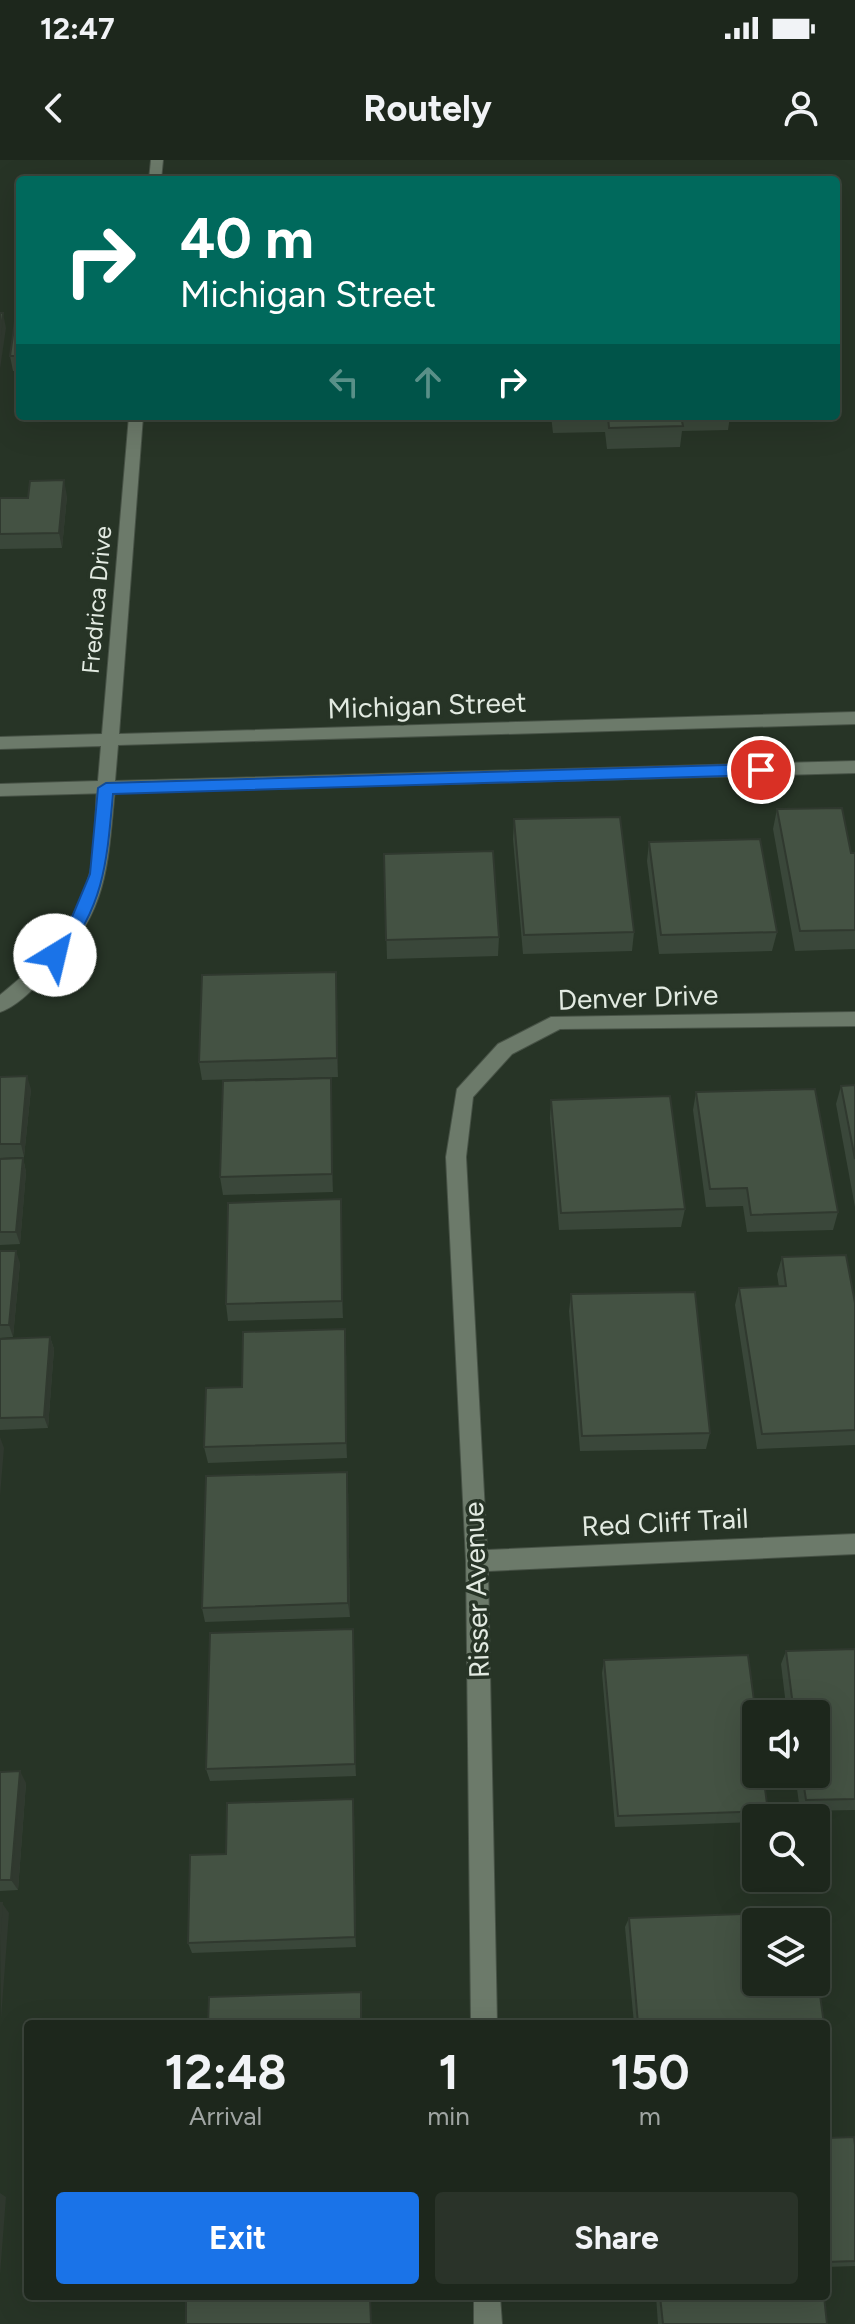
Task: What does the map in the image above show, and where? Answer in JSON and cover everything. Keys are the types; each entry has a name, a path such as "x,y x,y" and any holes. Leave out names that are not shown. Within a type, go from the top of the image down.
{"street":[{"name":"Fredrica Drive","path":"0,1005 36,978 74,932 98,874 136,420"},
{"name":"Michigan Street","path":"0,743 855,718"},
{"path":"0,790 855,767"},
{"name":"Denver Drive","path":"456,1157 464,1094 505,1049 558,1022 855,1019"},
{"name":"Risser Avenue","path":"456,1157 477,1561 484,2020"},
{"name":"Red Cliff Trail","path":"477,1561 855,1544"},
{"path":"487,2300 488,2324"}],"building":[{"path":"15,321 16,321 16,356 10,356"},
{"path":"608,420 682,420 683,426 609,428"},
{"path":"64,480 59,533 0,534 0,498 28,498 30,481"},
{"path":"842,808 851,853 855,853 855,930 800,931 777,809"},
{"path":"620,817 634,932 524,935 514,819"},
{"path":"760,839 777,932 661,935 649,842"},
{"path":"493,851 499,937 386,940 384,854"},
{"path":"336,972 337,1058 199,1062 202,975"},
{"path":"27,1076 21,1144 0,1144 0,1077"},
{"path":"331,1078 332,1174 220,1177 223,1081"},
{"path":"855,1085 855,1159 841,1086"},
{"path":"815,1089 838,1212 751,1215 747,1188 710,1189 696,1092"},
{"path":"670,1096 685,1209 561,1213 551,1100"},
{"path":"23,1158 16,1232 0,1232 0,1159"},
{"path":"341,1199 342,1301 226,1304 228,1203"},
{"path":"0,1251 16,1251 9,1325 0,1325"},
{"path":"846,1255 855,1303 855,1430 762,1434 739,1288 786,1286 782,1257"},
{"path":"695,1292 710,1433 582,1436 571,1294"},
{"path":"345,1329 346,1443 204,1447 206,1388 242,1387 243,1332"},
{"path":"50,1337 44,1417 0,1418 0,1339"},
{"path":"347,1472 348,1603 202,1608 206,1476"},
{"path":"353,1629 355,1764 206,1769 210,1633"},
{"path":"855,1649 855,1799 806,1800 804,1788 830,1788 830,1700 792,1700 786,1651"},
{"path":"748,1655 754,1700 742,1700 742,1788 765,1788 767,1804 742,1804 742,1812 618,1816 604,1660"},
{"path":"20,1771 11,1880 0,1880 0,1772"},
{"path":"353,1799 355,1937 188,1943 190,1855 226,1854 227,1803"},
{"path":"742,1914 742,1996 820,1996 823,2020 638,2020 629,1918"},
{"path":"361,1992 361,2020 208,2020 209,1997"},
{"path":"854,2137 855,2261 830,2262 830,2138"},
{"path":"186,2300 370,2300 371,2324 186,2324"},
{"path":"660,2300 824,2300 827,2324 663,2324"}],"route":[{"path":"55,955 74,932 98,874 106,788 761,770"}]}
